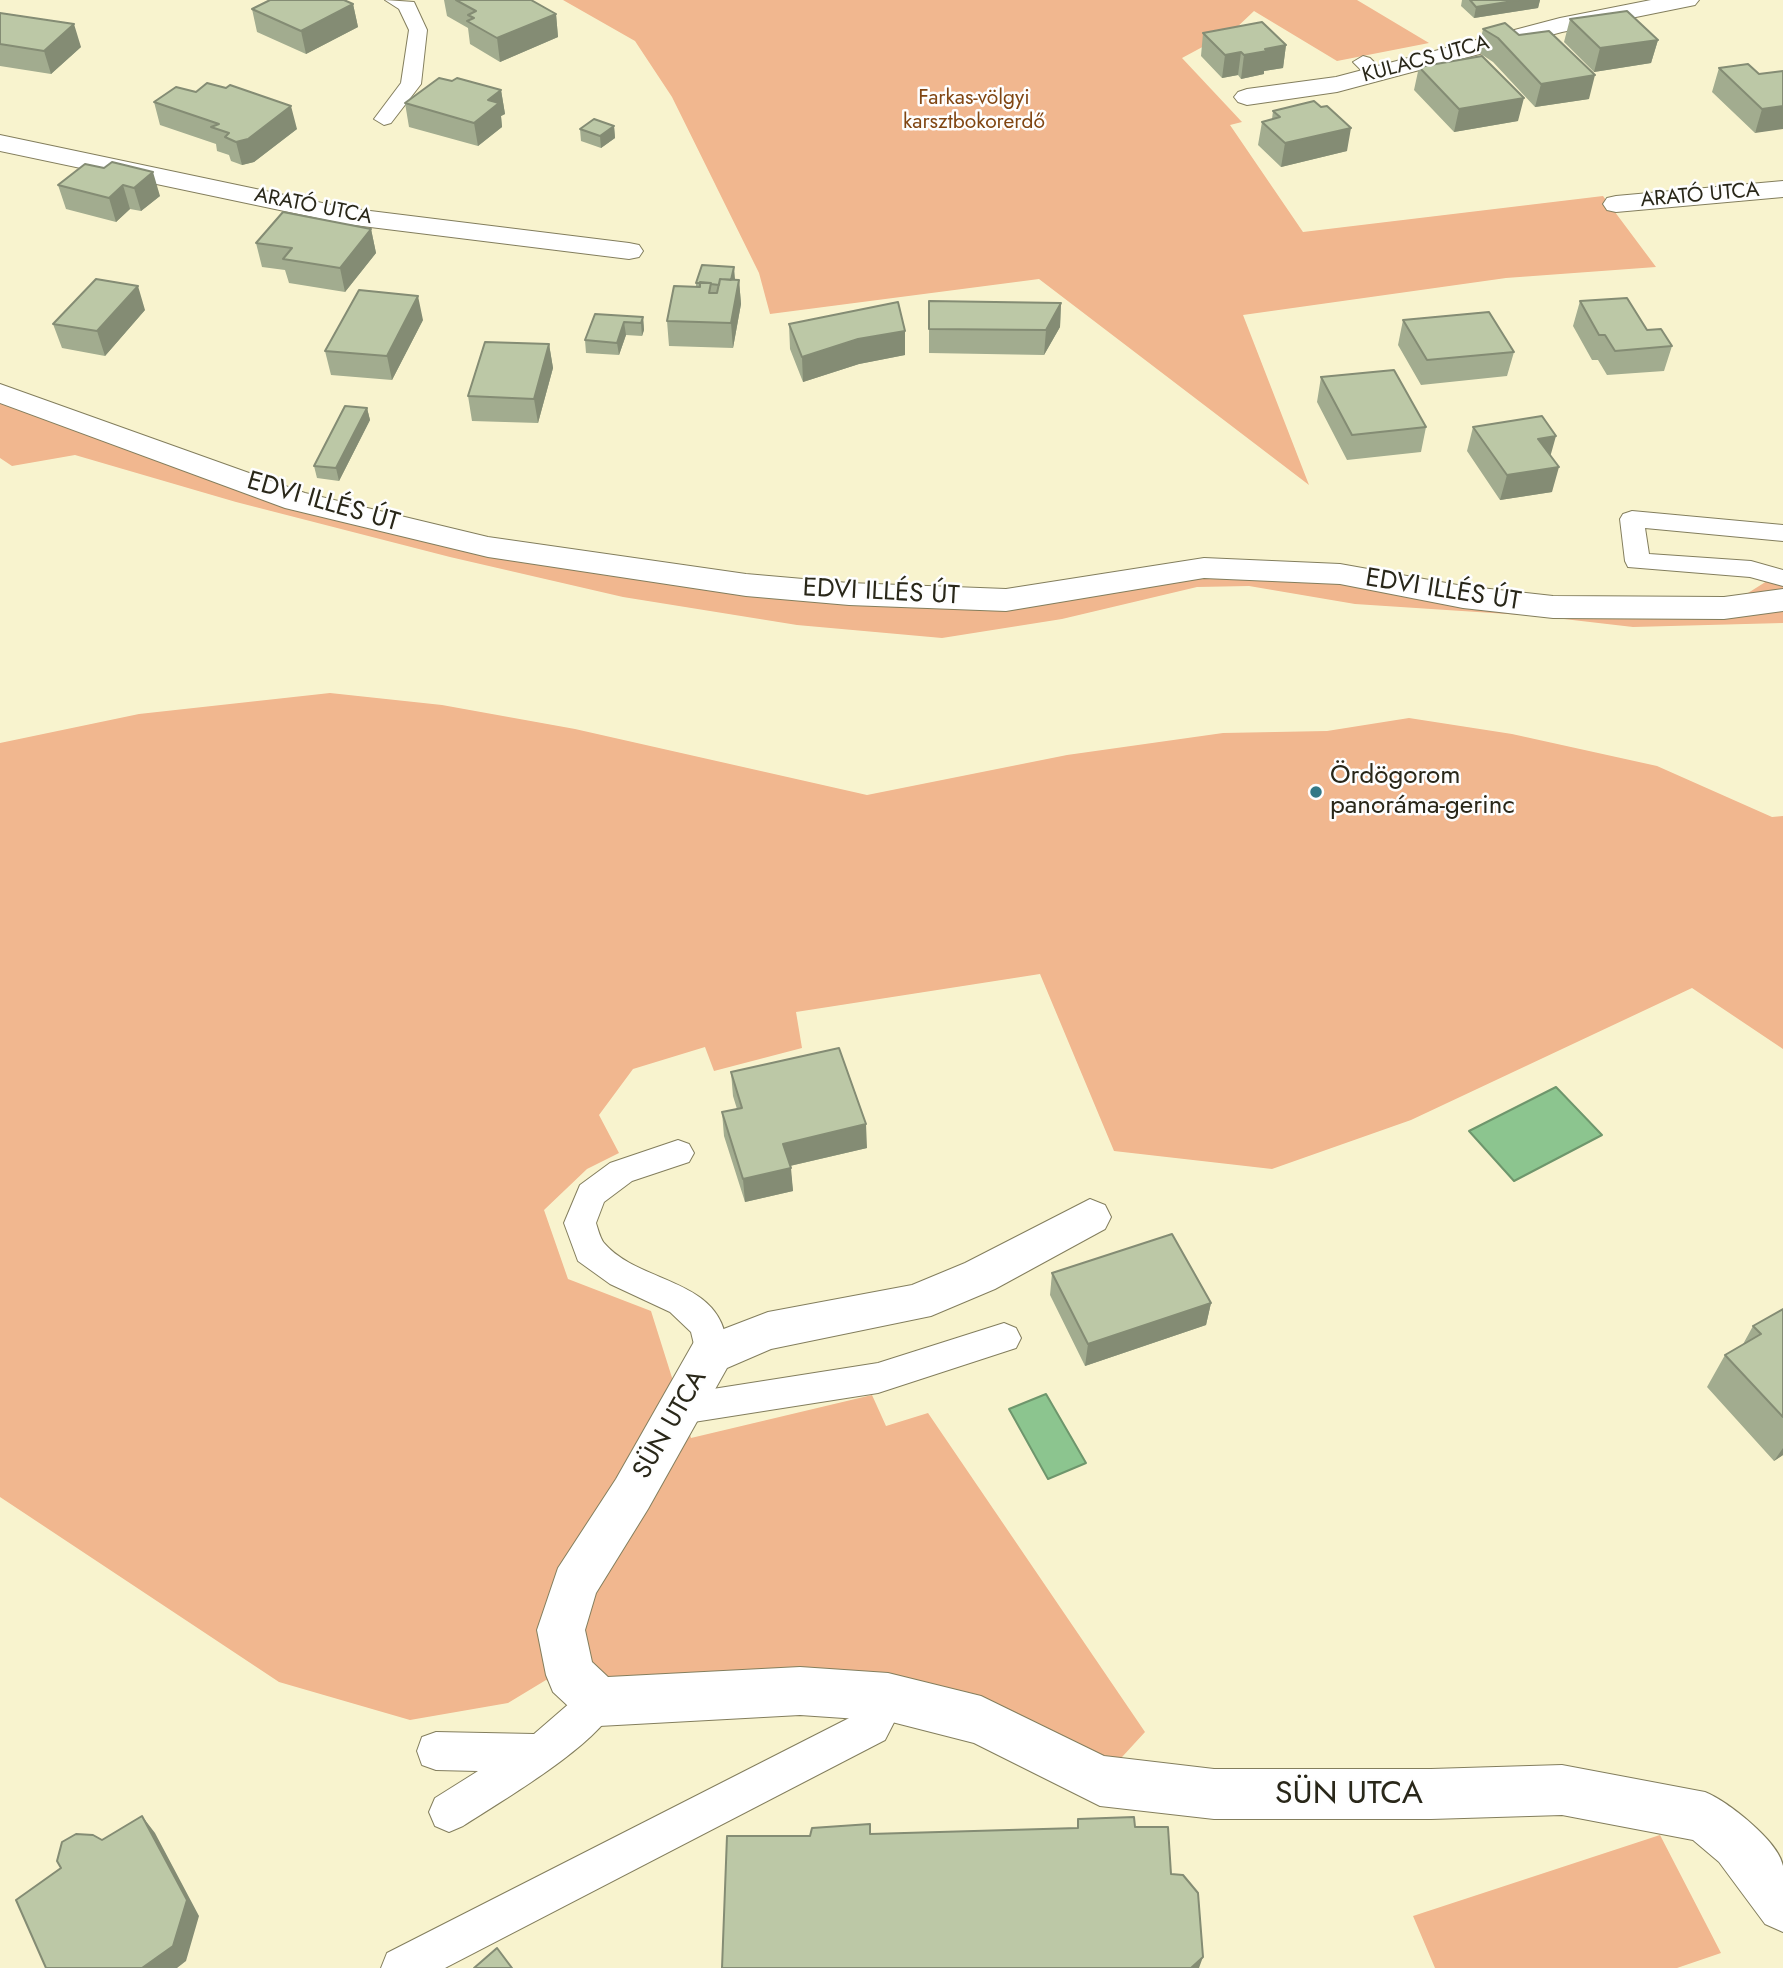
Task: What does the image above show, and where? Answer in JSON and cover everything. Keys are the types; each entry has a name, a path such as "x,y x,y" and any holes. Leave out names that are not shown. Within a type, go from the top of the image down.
{"street":[{"name":"KULACS UTCA","path":"1247,97 1337,84 1369,68 1560,25 1687,0"},
{"name":"ARATÓ UTCA","path":"0,142 346,216 629,251"},
{"name":"ARATÓ UTCA","path":"1616,204 1783,189"},
{"name":"EDVI ILLÉS ÚT","path":"0,393 296,501 488,547 747,585 849,594 1006,600 1205,568 1230,568 1340,574 1463,597 1553,607 1724,608 1783,600"},
{"name":"SÜN UTCA","path":"1090,1217 980,1276 916,1303 768,1331 711,1354 681,1409 575,1584 561,1630 570,1675 599,1702 800,1691 888,1697 981,1720 1100,1781 1214,1794 1431,1794 1562,1790 1705,1817 1737,1844 1783,1906"}],"lane":[{"path":"384,119 411,84 418,30 407,6 394,0"},
{"path":"1783,533 1716,529 1632,519 1637,561 1751,569 1783,578"},
{"path":"678,1153 621,1172 591,1194 580,1223 590,1251 622,1274 682,1301 707,1326 711,1354"},
{"path":"681,1409 878,1378 1004,1338"},
{"path":"402,1968 871,1727 888,1697"},
{"path":"449,1812 541,1754 599,1702"},
{"path":"436,1751 541,1754"}],"green space":[{"name":"Farkas-völgyi karsztbokorerdő","path":"563,0 1357,0 1429,43 1337,61 1254,11 1234,30 1182,58 1242,122 1230,125 1303,232 1603,196 1656,267 1506,278 1243,315 1309,485 1039,279 770,314 759,273 672,97 635,41"},
{"path":"0,393 296,501 488,547 746,585 1006,600 1204,568 1553,607 1724,608 1783,571 1783,623 1633,627 1538,616 1355,604 1249,586 1197,587 1062,619 942,638 797,625 623,597 450,557 236,502 75,455 12,466 0,458"},
{"path":"330,693 442,705 575,729 867,795 1067,755 1223,733 1327,731 1409,718 1512,734 1657,766 1772,817 1783,816 1783,1049 1692,988 1411,1120 1272,1169 1114,1151 1040,974 796,1012 802,1048 714,1071 705,1047 633,1069 599,1115 619,1153 587,1169 544,1210 568,1279 651,1311 691,1438 872,1395 886,1426 928,1413 1145,1732 1100,1781 981,1720 599,1702 546,1680 508,1703 410,1720 279,1682 0,1497 0,743 139,714"},
{"path":"1660,1835 1721,1953 1677,1968 1435,1968 1413,1916"}],"shaded area":[{"path":"1556,1087 1602,1135 1514,1181 1469,1131"},
{"path":"1046,1394 1086,1463 1048,1479 1009,1409"}],"building":[{"path":"270,0 344,0 353,4 301,31 252,9"},
{"path":"456,0 531,0 556,14 497,38 467,21 474,18 468,15 476,11"},
{"path":"1470,0 1519,0 1476,7"},
{"path":"1627,11 1658,40 1600,48 1570,19"},
{"path":"0,13 74,24 44,51 0,44"},
{"path":"1262,22 1286,45 1244,55 1241,52 1225,55 1203,33"},
{"path":"1505,23 1519,35 1549,31 1595,75 1541,84 1498,38 1483,29"},
{"path":"1482,56 1524,98 1459,109 1419,67"},
{"path":"1748,64 1759,74 1783,71 1783,106 1762,109 1719,68"},
{"path":"439,78 452,81 457,78 501,90 488,100 499,103 474,123 405,103"},
{"path":"207,83 226,88 230,85 291,106 248,139 236,142 225,137 229,133 211,127 219,124 154,102 176,87 196,92"},
{"path":"1314,101 1321,107 1327,106 1351,128 1285,143 1262,122 1280,117 1273,111"},
{"path":"594,119 614,126 600,136 580,129"},
{"path":"112,162 153,172 134,188 123,185 109,198 58,185 85,164 104,168"},
{"path":"283,212 371,229 340,268 283,259 292,248 256,243"},
{"path":"702,265 734,267 731,280 720,279 719,285 696,283"},
{"path":"96,279 138,286 97,331 53,324"},
{"path":"720,279 739,280 731,323 667,321 674,286 700,287 700,282 711,283 709,293 717,293"},
{"path":"359,290 418,296 387,356 325,351"},
{"path":"1627,298 1647,330 1661,329 1672,346 1615,351 1605,335 1599,335 1580,301"},
{"path":"929,301 1061,303 1046,330 929,329"},
{"path":"898,302 905,331 858,339 802,357 789,324"},
{"path":"1489,312 1514,352 1427,360 1403,320"},
{"path":"595,314 643,317 641,323 624,322 617,343 585,340"},
{"path":"485,342 549,344 534,399 468,396"},
{"path":"1394,370 1426,427 1352,435 1321,377"},
{"path":"345,406 367,408 336,468 314,466"},
{"path":"1542,416 1556,436 1538,439 1559,467 1507,475 1473,427"},
{"path":"839,1048 866,1124 783,1144 791,1168 743,1179 722,1112 742,1108 731,1072"},
{"path":"1172,1234 1211,1303 1088,1344 1052,1273"},
{"path":"1783,1309 1783,1417 1725,1355 1761,1334 1753,1326"},
{"path":"142,1816 187,1900 173,1946 142,1968 46,1968 16,1900 61,1868 57,1861 62,1842 76,1834 93,1835 102,1840"},
{"path":"1134,1817 1135,1827 1168,1827 1171,1874 1183,1875 1198,1893 1203,1957 1191,1968 722,1968 727,1836 810,1836 812,1828 870,1824 870,1834 1078,1828 1078,1819"},
{"path":"497,1948 512,1968 474,1968"}],"place":[{"name":"Ördögorom panoráma-gerinc","path":"1316,792"}]}
